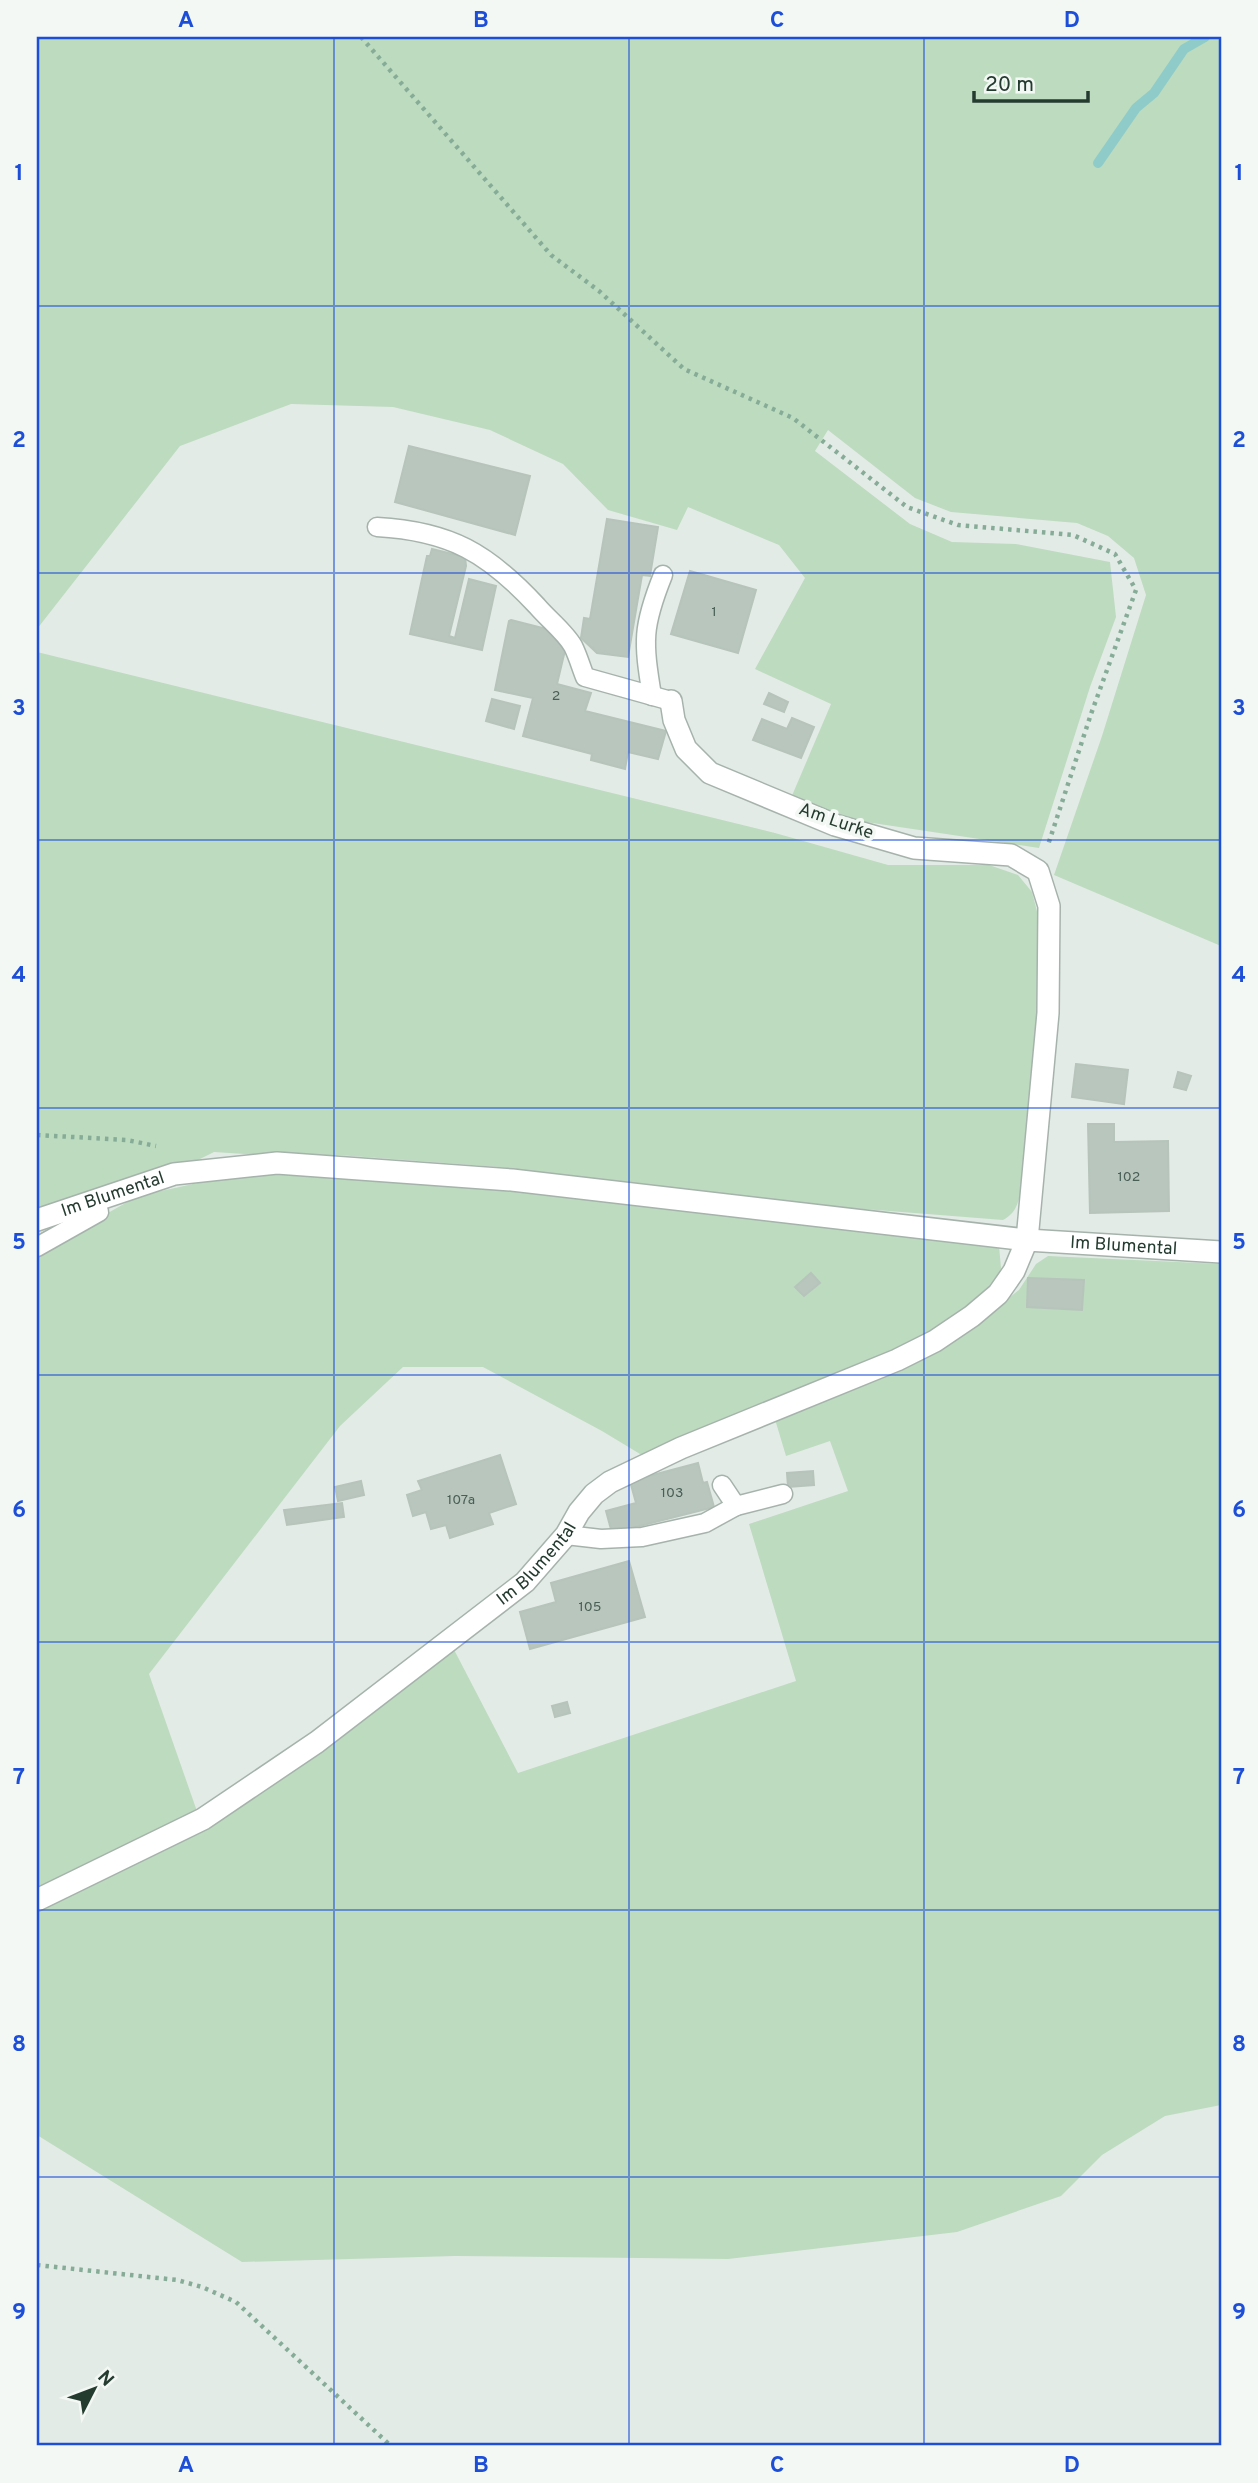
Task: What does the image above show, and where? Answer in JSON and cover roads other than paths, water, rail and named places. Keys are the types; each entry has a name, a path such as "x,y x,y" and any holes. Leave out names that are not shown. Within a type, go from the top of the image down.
{"street":[{"name":"Am Lurke","path":"662,699 687,749 710,774 835,825 914,848 1011,855 1038,871 1049,906 1048,1013 1027,1240"},
{"name":"Im Blumental","path":"37,1220 174,1174 277,1163 512,1180 1027,1240 1221,1252"},
{"name":"Im Blumental","path":"37,1900 203,1819 317,1742 525,1582 566,1535 579,1512 594,1494 610,1482 681,1448 897,1360 935,1341 998,1294 1014,1271 1027,1240"}],"lane":[{"path":"377,527 398,528 452,541 480,554 515,583 573,646 585,677 662,699"},
{"path":"662,699 644,637 649,610 663,575"},
{"path":"37,1247 99,1212 96,1201"},
{"path":"722,1485 736,1506"},
{"path":"566,1535 601,1539 642,1537 705,1523 736,1506 783,1494"}],"waterway":[{"path":"1098,163 1136,108 1154,93 1184,49 1205,37"}]}
